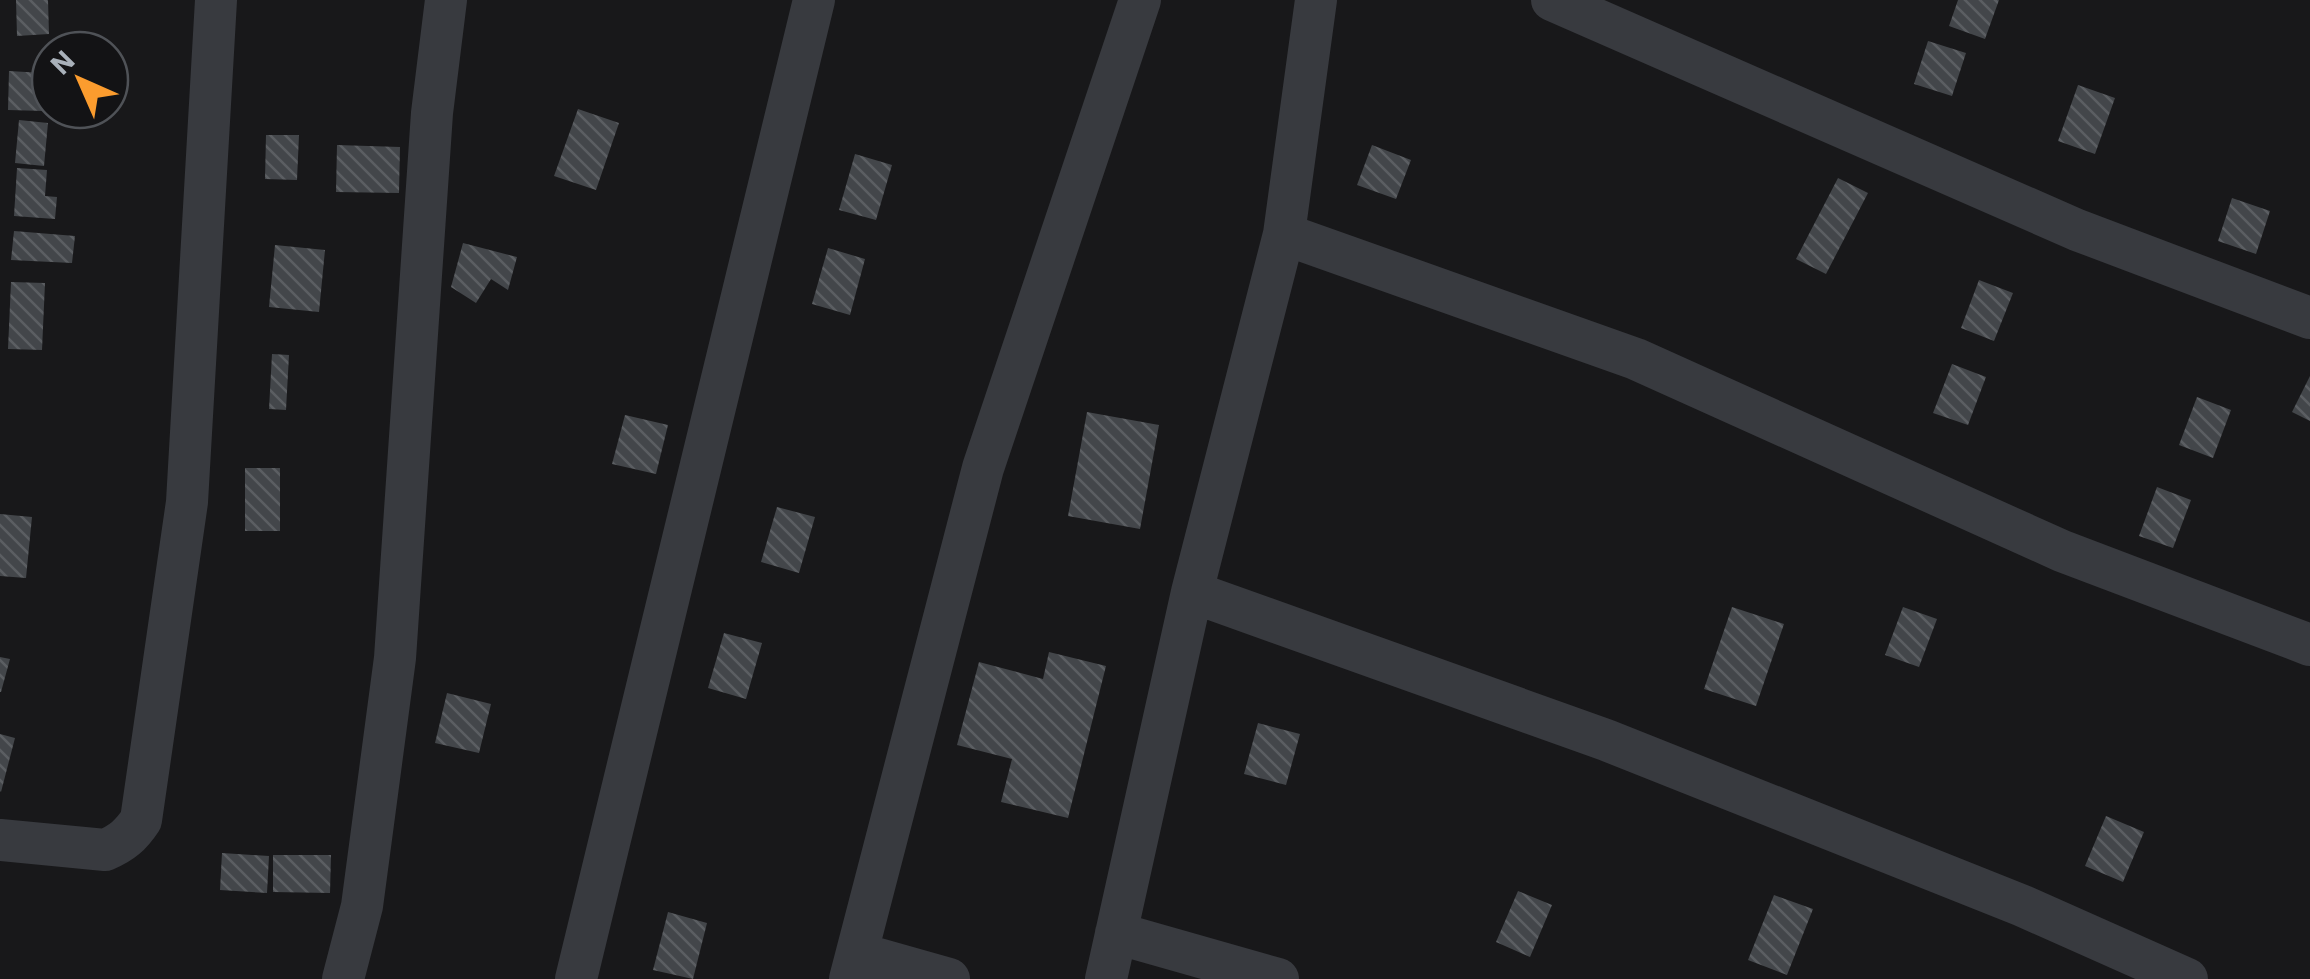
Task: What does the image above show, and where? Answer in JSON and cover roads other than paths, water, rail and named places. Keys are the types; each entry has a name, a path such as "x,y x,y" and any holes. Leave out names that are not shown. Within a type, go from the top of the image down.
{"street":[{"path":"0,840 105,850 120,844 141,820 187,502 216,0"},
{"path":"343,979 362,906 395,658 432,113 446,0"},
{"path":"576,979 814,0"},
{"path":"950,979 854,966 983,468 1140,0"},
{"path":"1106,979 1192,592 1284,234 1316,0"},
{"path":"1552,0 2076,230 2310,318"},
{"path":"1284,234 1636,360 2062,551 2310,645"},
{"path":"1192,592 1606,740 2022,906 2187,979"},
{"path":"1116,933 1278,979"}]}
